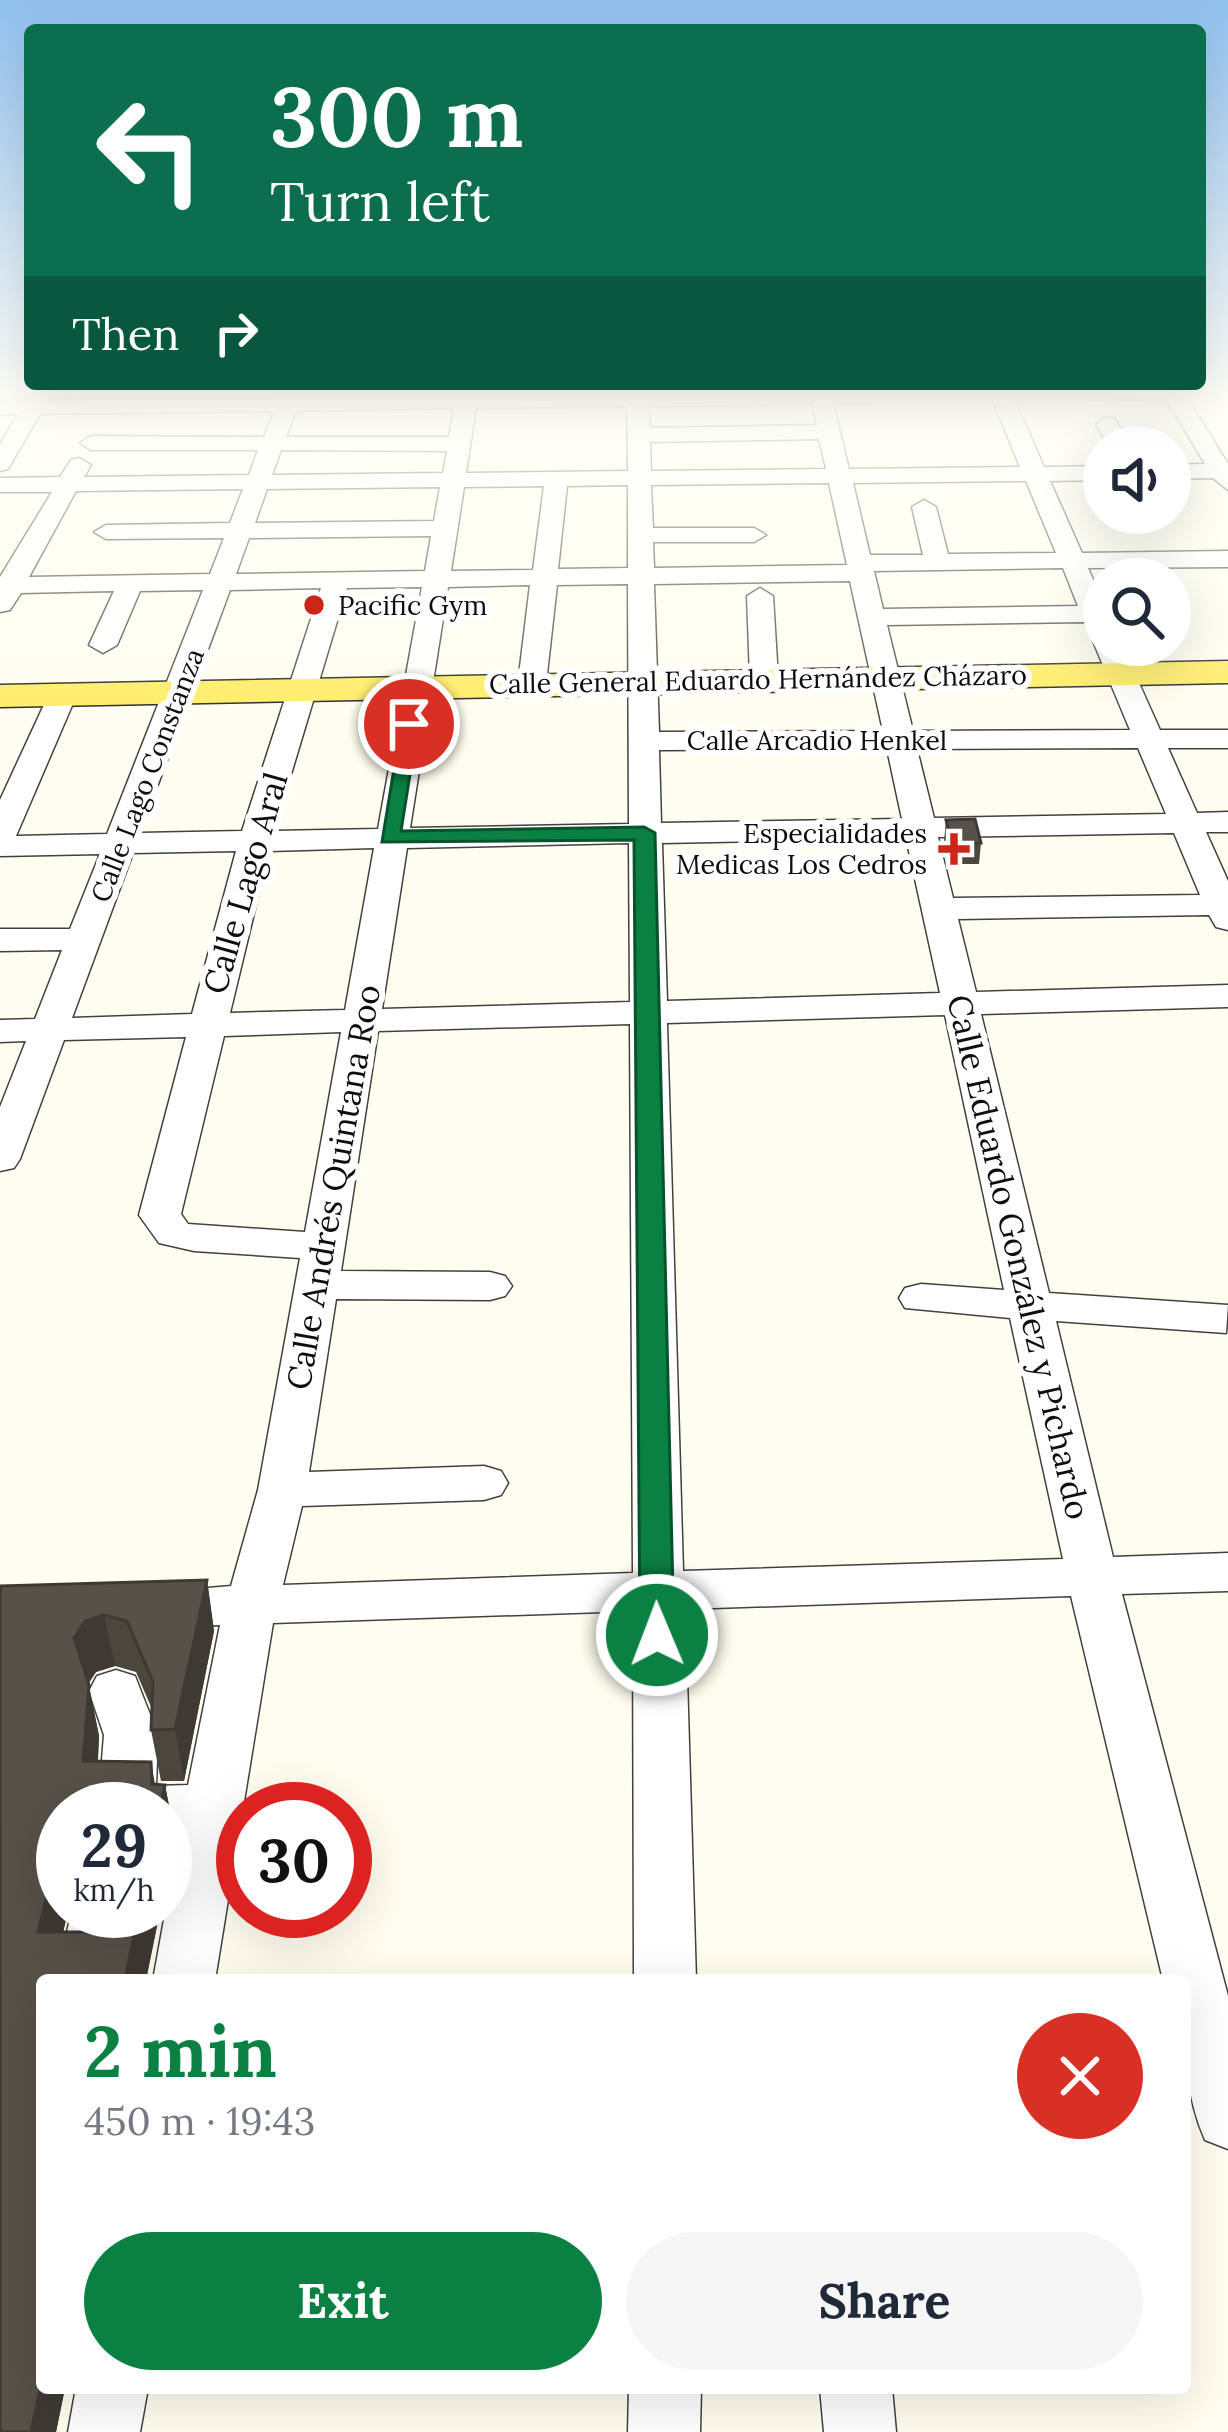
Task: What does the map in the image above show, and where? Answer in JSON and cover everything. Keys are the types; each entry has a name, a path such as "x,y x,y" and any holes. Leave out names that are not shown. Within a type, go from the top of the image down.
{"main road":[{"name":"Calle General Eduardo Hernández Cházaro","path":"0,696 886,677 1083,661"},
{"name":"Calle General Eduardo Hernández Cházaro","path":"1175,666 1228,672"}],"street":[{"path":"4,592 55,505"},
{"name":"Calle Lago Constanza","path":"0,1159 248,505"},
{"name":"Calle Andrés Quintana Roo","path":"185,1974 251,1604 281,1490 448,505"},
{"path":"532,683 553,505"},
{"name":"Calle Arcadio Henkel","path":"641,505 642,741 1228,739"},
{"name":"Calle Eduardo González y Pichardo","path":"847,505 1092,1577 1228,2119"},
{"path":"1048,505 1083,587"},
{"path":"924,507 937,562"},
{"path":"106,532 444,528"},
{"path":"642,535 754,535"},
{"path":"4,592 131,582 641,575 937,562 1228,559"},
{"name":"Calle Lago Aral","path":"318,1265 174,1234 160,1215 204,1025 255,841 337,579"},
{"path":"104,645 131,582"},
{"path":"760,596 764,679"},
{"path":"872,617 1083,624"},
{"path":"938,909 1223,902 1117,666"},
{"path":"0,835 63,694"},
{"path":"642,741 664,1974"},
{"path":"0,846 1228,822"},
{"path":"0,940 86,939"},
{"path":"0,1031 1228,996"},
{"path":"318,1265 490,1286"},
{"path":"921,1298 1226,1318"},
{"path":"281,1490 484,1483"},
{"path":"114,1610 1228,1573"},
{"path":"116,1691 131,1735 128,1782"},
{"path":"192,1808 213,1808"},
{"path":"87,1974 96,1938"},
{"path":"104,2432 111,2394"},
{"path":"664,2432 665,2394"},
{"path":"857,2394 860,2432"}],"building":[{"path":"975,819 981,843 952,843 946,820"},
{"path":"207,1580 175,1729 151,1730 153,1682 127,1621 104,1615 85,1621 74,1638 89,1685 83,1761 151,1762 152,1782 36,1782 36,1938 134,1938 126,1974 36,1974 39,2394 31,2432 0,2432 0,1586"}],"place":[{"name":"Pacific Gym","path":"314,605"},
{"name":"Especialidades Medicas Los Cedros","path":"954,849"}],"route":[{"path":"409,724 389,838 644,833 657,1635"}]}
